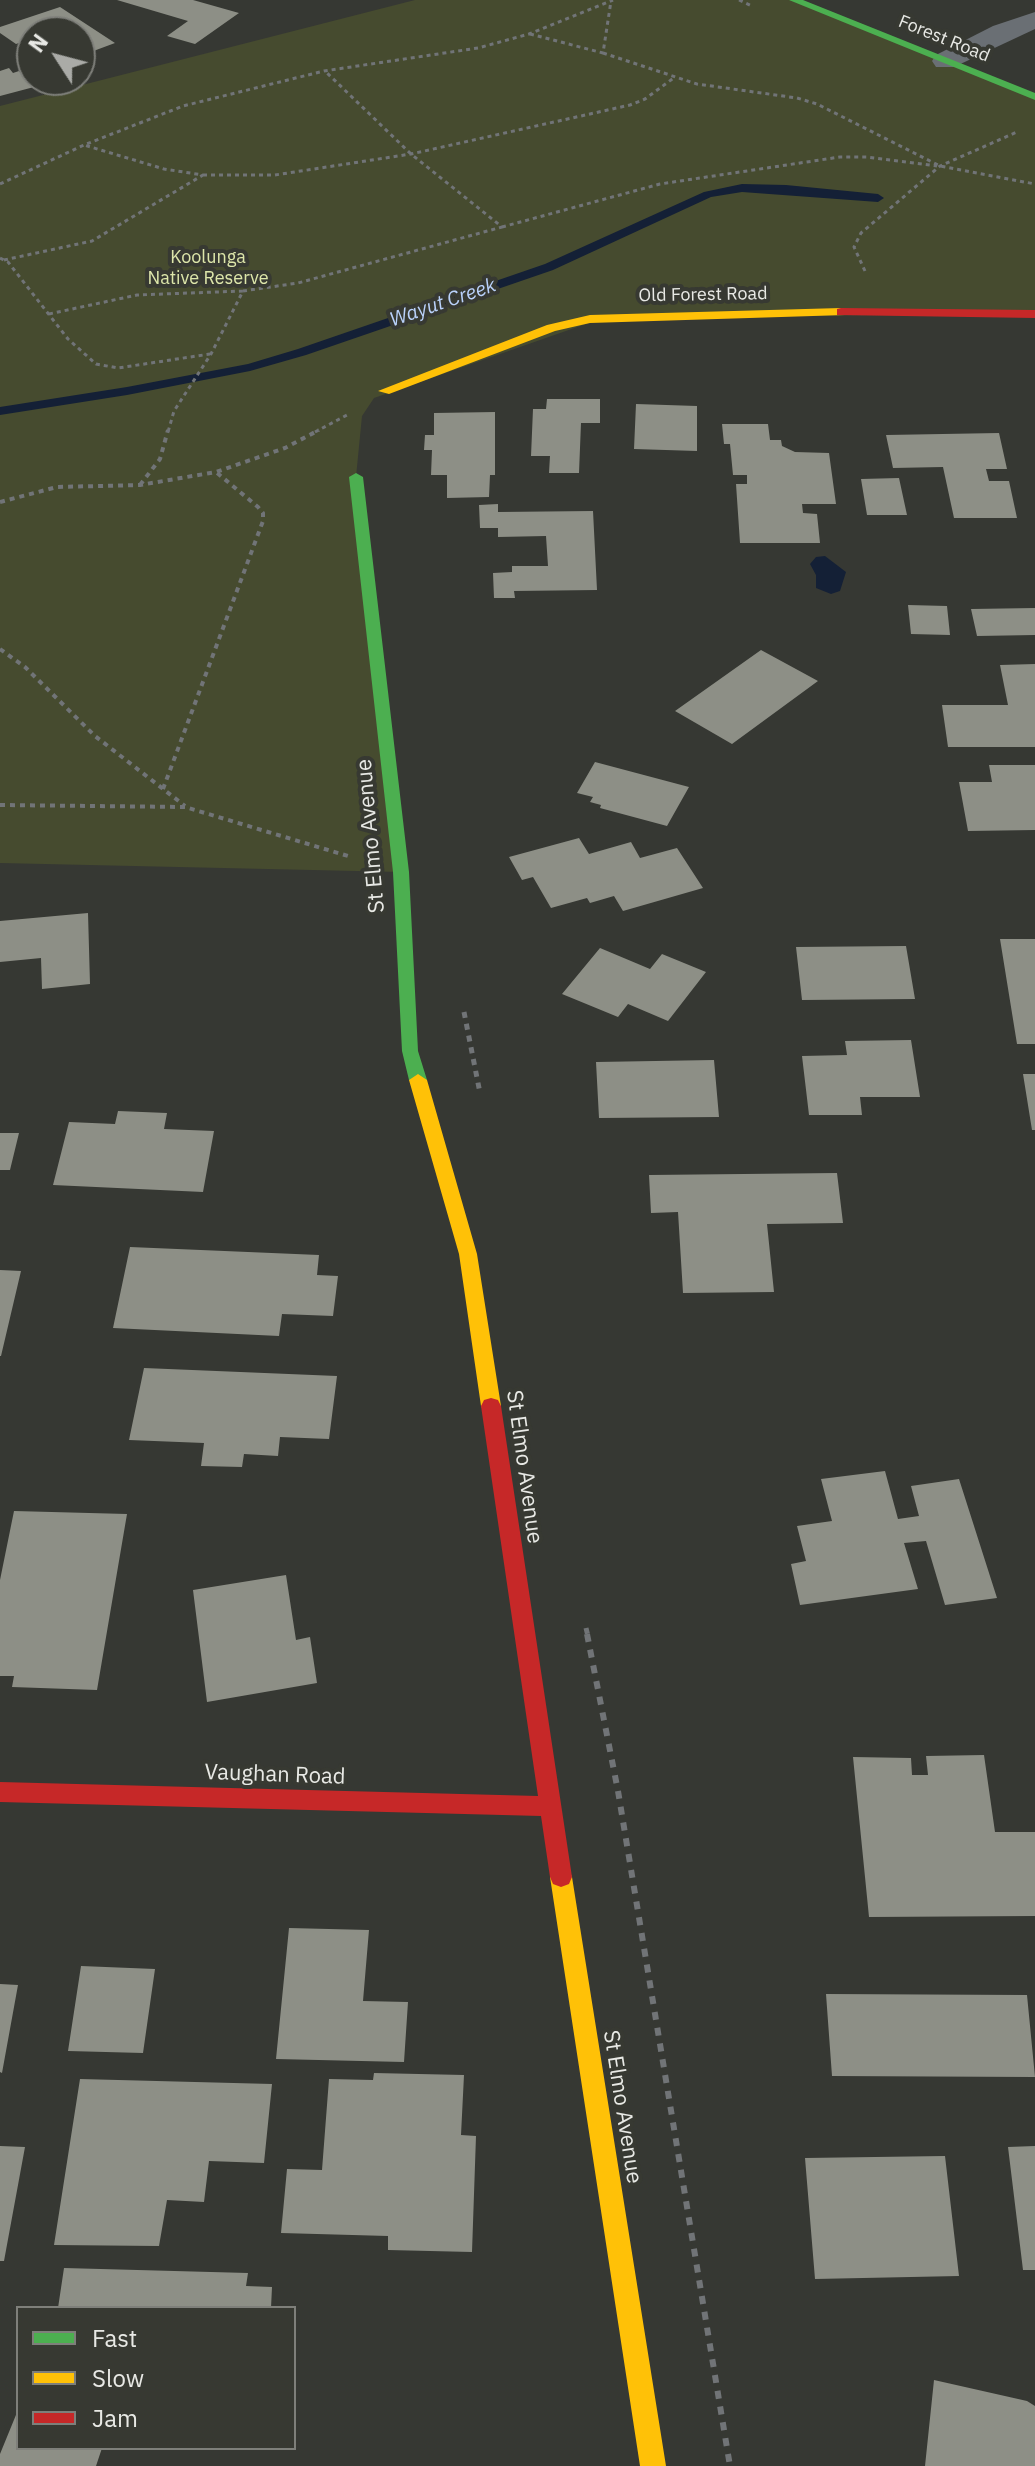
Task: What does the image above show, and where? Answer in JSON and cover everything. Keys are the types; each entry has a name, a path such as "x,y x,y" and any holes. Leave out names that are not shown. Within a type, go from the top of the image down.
{"street":[{"name":"Forest Road","path":"794,0 1035,97"},
{"path":"945,61 1002,32 1035,20"},
{"name":"Old Forest Road","path":"384,391 551,328 590,319 845,312 1035,314"},
{"name":"St Elmo Avenue","path":"356,477 401,872 410,1051 468,1254 653,2466"},
{"name":"Vaughan Road","path":"0,1792 550,1806"}],"path":[{"path":"0,184 84,145 183,106 324,71 478,48 529,34 612,1"},
{"path":"603,53 612,1"},
{"path":"529,34 603,53 697,84 817,104 940,166"},
{"path":"324,71 411,154 502,227"},
{"path":"84,145 164,169 203,175 275,175 411,154 630,105 645,99 675,77"},
{"path":"867,275 854,247 856,240 940,166 1021,130"},
{"path":"49,314 137,295 243,291 298,283 646,187 840,157 867,157 940,166 1035,184"},
{"path":"2,259 70,248 92,241 203,175"},
{"path":"2,259 8,262 68,339 96,364 118,368 211,354"},
{"path":"140,485 160,459 174,411 211,354 243,291"},
{"path":"0,502 57,487 140,485 216,472 285,448 354,411"},
{"path":"163,789 263,521 263,513 258,507 216,472"},
{"path":"0,649 25,667 95,736 185,807"},
{"path":"0,805 185,807 401,872"}],"green space":[{"name":"Koolunga Native Reserve","path":"415,0 794,0 1035,97 1035,314 606,317 374,398 362,416 356,477 401,872 0,863 0,106 39,96 96,96 96,81"}],"water":[{"path":"825,556 846,572 840,591 831,594 816,588 816,575 810,564 816,557"}],"building":[{"path":"117,0 193,0 239,13 195,44 167,36 188,21"},
{"path":"60,7 74,16 33,16"},
{"path":"16,22 16,44 0,33 0,27"},
{"path":"96,31 115,43 96,50"},
{"path":"9,68 16,72 16,92 0,96 0,71"},
{"path":"547,399 600,399 600,423 581,423 579,473 549,473 550,456 531,456 533,409 546,409"},
{"path":"636,404 697,406 697,451 634,449"},
{"path":"495,412 495,475 490,475 489,497 447,498 447,475 431,475 432,450 424,450 425,435 434,435 434,413"},
{"path":"722,424 768,424 770,440 781,440 782,446 795,452 829,453 836,504 802,504 803,513 817,514 820,543 740,543 736,484 747,484 747,475 733,475 730,444 724,444"},
{"path":"999,433 1007,469 986,469 989,481 1009,481 1017,518 954,518 943,467 893,468 886,435"},
{"path":"899,478 907,515 867,515 861,479"},
{"path":"498,504 498,512 593,511 597,590 514,591 515,598 494,598 493,573 512,572 512,566 548,566 546,536 498,537 498,528 480,528 479,505"},
{"path":"908,605 947,606 950,635 911,634"},
{"path":"1035,608 1035,635 977,636 971,609"},
{"path":"761,650 818,681 732,744 675,711"},
{"path":"1035,664 1035,747 948,747 942,705 1008,705 1000,665"},
{"path":"595,762 689,787 667,826 600,808 601,805 590,802 593,797 577,793"},
{"path":"989,765 1035,765 1035,830 968,831 959,782 992,782"},
{"path":"579,838 589,854 631,842 640,858 677,848 703,888 623,911 614,896 590,903 587,898 551,908 533,877 522,880 509,857"},
{"path":"88,913 90,984 42,989 41,958 0,962 0,921"},
{"path":"1000,939 1035,939 1035,1044 1017,1044"},
{"path":"906,946 915,999 802,1000 796,947"},
{"path":"600,948 650,969 662,954 706,972 668,1021 628,1004 618,1017 562,994"},
{"path":"911,1040 920,1097 860,1097 862,1115 809,1115 802,1056 847,1055 845,1041"},
{"path":"714,1060 719,1117 599,1118 596,1062"},
{"path":"1023,1074 1035,1074 1035,1130 1032,1130"},
{"path":"118,1111 167,1113 164,1129 214,1131 203,1192 53,1185 69,1122 115,1124"},
{"path":"0,1133 19,1133 10,1170 0,1170"},
{"path":"837,1173 843,1223 767,1224 774,1292 683,1293 678,1212 651,1213 649,1175"},
{"path":"130,1247 319,1255 317,1275 338,1276 333,1316 282,1314 279,1336 113,1328"},
{"path":"0,1270 21,1271 1,1356 0,1356"},
{"path":"144,1368 337,1376 329,1439 280,1437 278,1456 244,1454 242,1467 201,1466 204,1443 129,1440"},
{"path":"885,1471 898,1519 919,1516 911,1486 959,1479 997,1598 945,1605 926,1541 904,1543 918,1589 800,1605 791,1564 806,1561 797,1526 832,1521 821,1479"},
{"path":"14,1511 127,1514 97,1690 12,1687 14,1676 0,1676 0,1580"},
{"path":"286,1575 296,1640 310,1637 317,1683 207,1702 193,1590"},
{"path":"984,1755 995,1832 1035,1832 1035,1916 869,1917 853,1757 911,1758 912,1775 928,1775 926,1756"},
{"path":"289,1928 369,1930 363,2001 408,2002 404,2062 276,2059"},
{"path":"81,1966 155,1969 143,2053 68,2051"},
{"path":"0,1984 18,1985 2,2073 0,2072"},
{"path":"826,1994 1027,1995 1035,2077 832,2076"},
{"path":"374,2073 464,2075 461,2135 476,2136 472,2252 388,2250 388,2236 281,2233 287,2169 322,2170 329,2079 373,2080"},
{"path":"80,2079 272,2084 264,2163 209,2161 204,2202 167,2200 159,2246 54,2245"},
{"path":"0,2146 25,2147 4,2261 0,2261"},
{"path":"1035,2146 1035,2270 1023,2270 1008,2147"},
{"path":"945,2156 959,2276 815,2279 805,2158"},
{"path":"64,2268 248,2273 246,2286 272,2287 271,2306 58,2306"},
{"path":"934,2380 1027,2401 1035,2406 1035,2466 925,2466"},
{"path":"16,2415 16,2450 101,2450 96,2466 0,2466 0,2454"}],"waterway":[{"name":"Wayut Creek","path":"0,411 250,367 302,352 549,267 708,194 742,188 786,189 878,198"}],"traffic: fast":[{"path":"794,0 1035,97"},
{"path":"356,477 401,872 410,1051 418,1080"}],"traffic: slow":[{"path":"384,391 551,328 590,319 841,312"},
{"path":"418,1080 468,1254 491,1406"},
{"path":"561,1877 653,2466"}],"traffic: jam":[{"path":"841,312 1035,314"},
{"path":"491,1406 561,1877"},
{"path":"0,1792 550,1806"}]}
